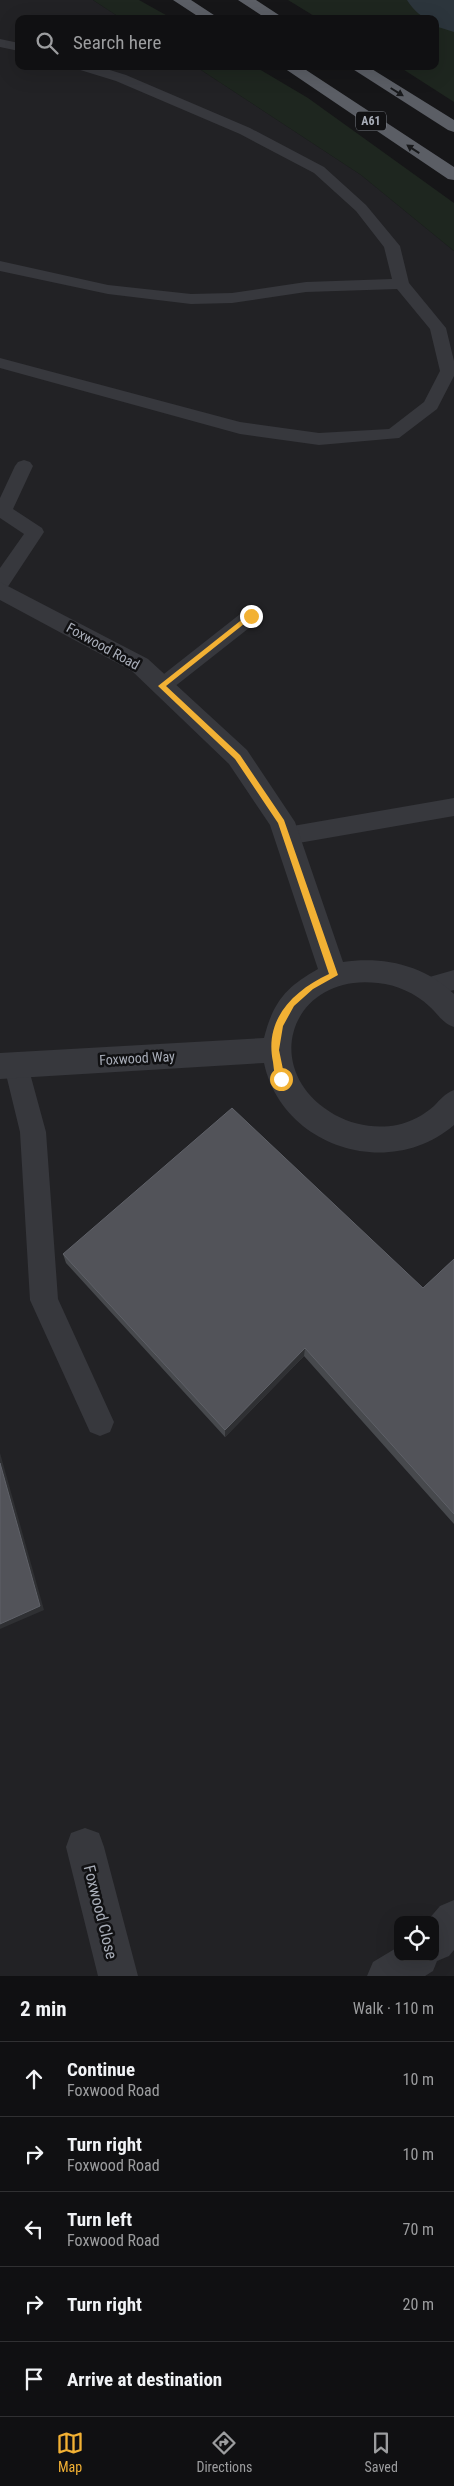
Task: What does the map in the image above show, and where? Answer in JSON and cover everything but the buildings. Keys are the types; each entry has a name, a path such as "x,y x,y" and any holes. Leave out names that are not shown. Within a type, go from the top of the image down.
{"highway":[{"path":"180,0 205,15"},
{"path":"245,0 271,15"},
{"name":"A61","path":"295,70 454,176"},
{"path":"362,70 454,127"}],"street":[{"name":"Foxwood Road","path":"0,590 140,665 238,757 282,822 334,975"},
{"path":"453,1109 424,1130 392,1140 357,1139 324,1127 298,1106 281,1079 275,1050 279,1025 291,1004 310,986 334,975 357,970 382,970 405,977 427,987 450,1007 454,1015"},
{"name":"Foxwood Way","path":"8,1066 275,1050"},
{"name":"Foxwood Close","path":"85,1847 118,1976"},
{"path":"439,1937 454,1920"},
{"path":"387,1976 411,1961"}],"lane":[{"path":"0,43 15,46"},
{"path":"0,363 240,428 318,439 392,434 431,405 448,371 438,328 401,284 392,246 361,208 319,170 245,131 121,78 95,70"},
{"path":"0,266 50,278 172,299 220,300 275,290 401,284"},
{"path":"0,583 35,532 3,511 24,466"},
{"path":"162,686 251,616"},
{"path":"288,836 454,807"},
{"path":"427,987 454,980"},
{"path":"8,1066 33,1132 44,1300 100,1422"}],"shaded area":[{"path":"0,0 93,0 116,15 15,15 15,70 201,70 361,175 454,251 454,1976 0,1976"},
{"path":"93,0 139,0 166,15 116,15"},
{"path":"288,0 454,0 454,102 404,70 439,70 439,15 312,15"},
{"path":"201,70 261,70 308,98 454,203 454,251 361,175"}],"waterway":[{"path":"429,0 454,18"}],"route":[{"path":"251,616 162,686 238,757 282,822 334,975 310,986 291,1004 279,1025 275,1050 281,1079"}]}
